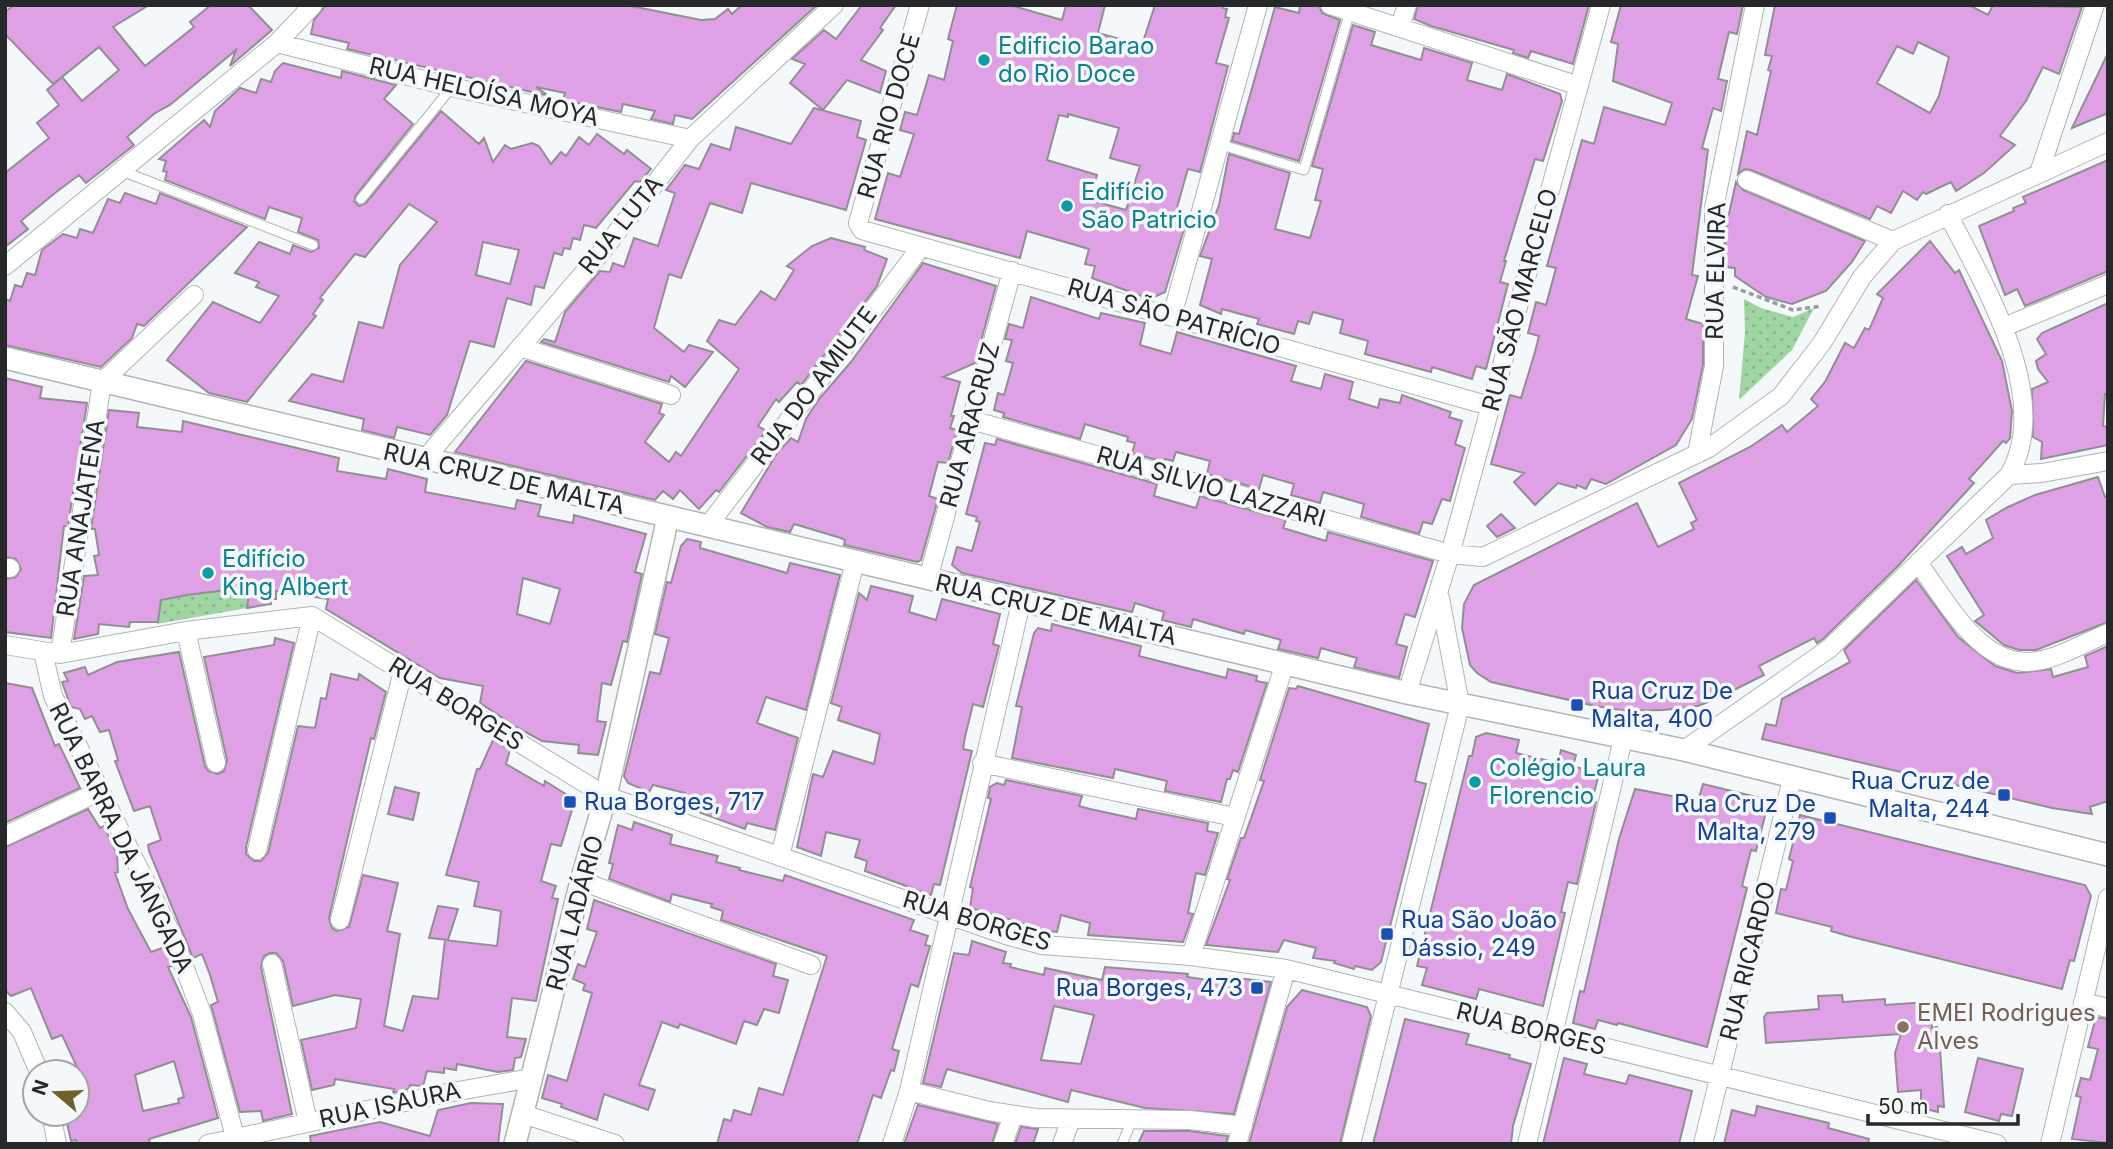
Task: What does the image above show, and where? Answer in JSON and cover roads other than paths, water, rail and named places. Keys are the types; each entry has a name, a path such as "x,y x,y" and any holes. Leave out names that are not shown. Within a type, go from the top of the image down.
{"street":[{"path":"5,266 277,43 313,5"},
{"name":"RUA LUTA","path":"424,460 690,139 834,5"},
{"path":"1172,316 1258,5"},
{"path":"1330,5 1578,86"},
{"path":"1400,27 1407,5"},
{"name":"RUA SÃO MARCELO","path":"1406,693 1439,595 1601,5"},
{"name":"RUA ELVIRA","path":"1696,454 1714,366 1714,208 1755,5"},
{"path":"2039,173 2095,5"},
{"name":"RUA RIO DOCE","path":"859,227 918,7"},
{"name":"RUA HELOÍSA MOYA","path":"277,43 452,87 690,139"},
{"path":"1747,180 1893,241 2108,142"},
{"path":"1684,750 1830,649 2009,475 2016,463 2022,426 2021,391 2004,327 1948,214"},
{"name":"RUA SÃO PATRÍCIO","path":"859,227 921,247 1490,406"},
{"name":"RUA SILVIO LAZZARI","path":"971,419 1450,554 1483,557 1696,454 1739,429 1782,396 1822,343 1845,302 1872,263 1893,241"},
{"name":"RUA DO AMIUTE","path":"707,527 921,247"},
{"name":"RUA ARACRUZ","path":"928,579 1012,271"},
{"path":"2004,327 2108,284"},
{"path":"102,382 194,295"},
{"path":"520,347 671,395"},
{"name":"RUA CRUZ DE MALTA","path":"5,358 1406,693 1684,750 1792,779 2108,855"},
{"name":"RUA ANAJATENA","path":"51,653 102,382"},
{"path":"2009,475 2042,473 2108,461"},
{"name":"RUA LADÁRIO","path":"515,1144 581,881 606,796 668,517"},
{"path":"780,856 855,562"},
{"path":"1918,563 1974,637 2001,655 2036,661 2108,632"},
{"name":"RUA SÃO MARCELO","path":"1439,595 1460,705"},
{"path":"892,1144 909,1091 1021,602"},
{"path":"5,645 51,653 186,631 312,616 257,850"},
{"name":"RUA BORGES","path":"312,616 606,796 950,917 1042,945 1191,956 1286,969 1997,1144"},
{"path":"186,631 216,764"},
{"name":"RUA BARRA DA JANGADA","path":"51,653 53,696 173,937 202,1014 235,1141"},
{"path":"1191,956 1285,663"},
{"path":"340,920 403,671"},
{"path":"1351,1144 1460,705"},
{"path":"1527,1144 1623,739"},
{"path":"982,763 1234,817"},
{"name":"RUA RICARDO","path":"1703,1144 1792,779"},
{"path":"5,836 99,792"},
{"path":"581,881 811,965"},
{"path":"2050,1144 2108,898"},
{"path":"272,964 309,1122"},
{"path":"1237,1144 1286,969"},
{"path":"2082,1002 2108,1008"},
{"path":"5,1012 22,1032 33,1058"},
{"name":"RUA ISAURA","path":"208,1144 235,1141 309,1122 532,1078"},
{"path":"909,1091 1013,1115 1071,1119 1133,1118 1242,1126"},
{"path":"523,1114 615,1144"},
{"path":"1003,1144 1013,1115"},
{"path":"1062,1144 1071,1119"}],"lane":[{"path":"1219,144 1300,171 1307,167 1350,11"},
{"path":"361,199 452,87"},
{"path":"120,170 313,245"},
{"path":"1122,1144 1133,1118"}],"place":[{"name":"Edificio Barao do Rio Doce","path":"984,60"},
{"name":"Edifício São Patricio","path":"1067,206"},
{"name":"Edifício King Albert","path":"208,573"},
{"name":"Rua Cruz De Malta, 400","path":"1577,705"},
{"name":"Colégio Laura Florencio","path":"1475,782"},
{"name":"Rua Cruz de Malta, 244","path":"2004,795"},
{"name":"Rua Borges, 717","path":"570,802"},
{"name":"Rua Cruz De Malta, 279","path":"1830,818"},
{"name":"Rua São João Dássio, 249","path":"1387,934"},
{"name":"Rua Borges, 473","path":"1257,988"},
{"name":"EMEI Rodrigues Alves","path":"1903,1027"}]}
